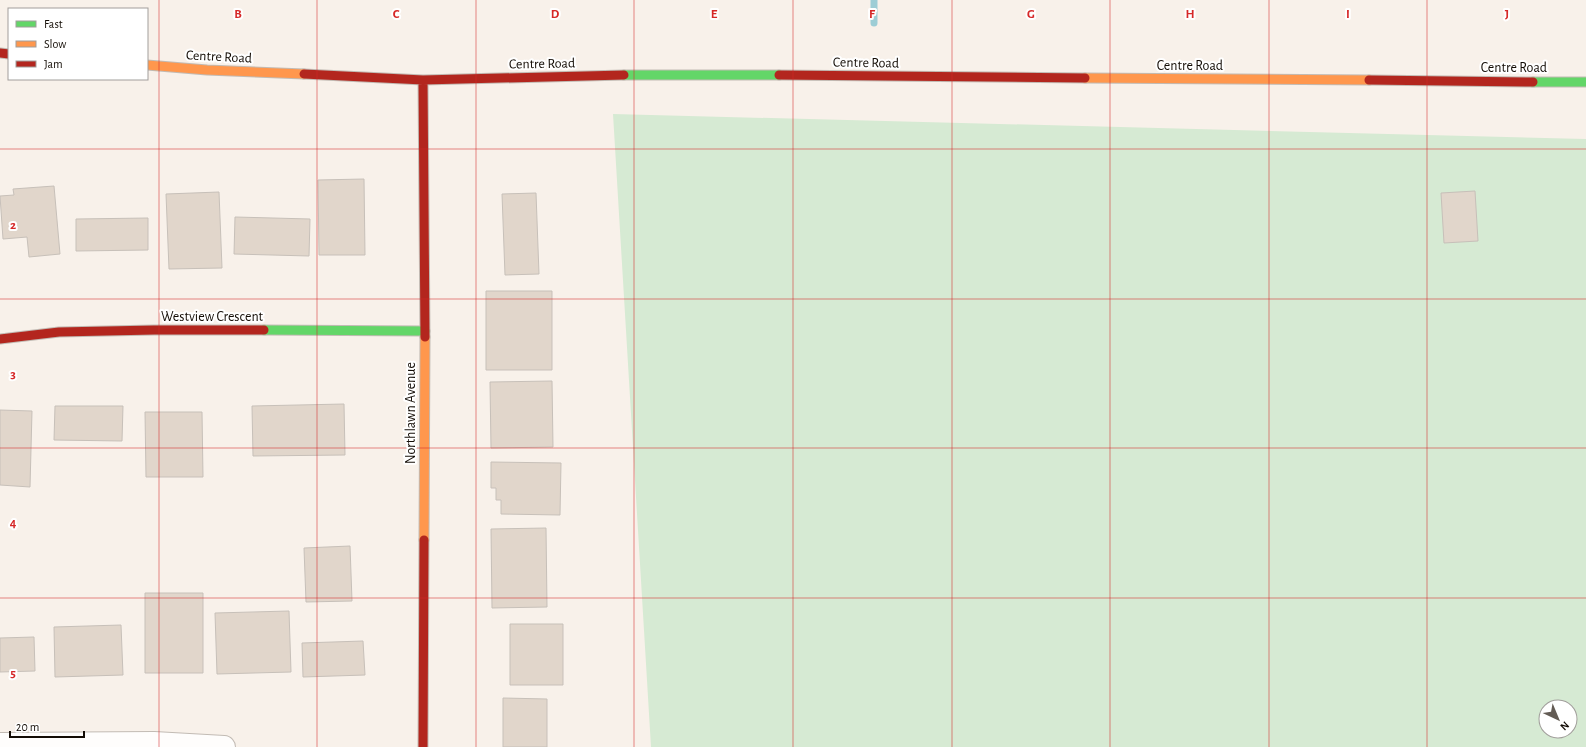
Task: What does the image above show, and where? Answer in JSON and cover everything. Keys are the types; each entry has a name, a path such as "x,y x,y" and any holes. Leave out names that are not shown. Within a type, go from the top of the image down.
{"main road":[{"name":"Centre Road","path":"148,65 207,70 423,80 664,74 1586,82"},
{"name":"Northlawn Avenue","path":"423,80 423,747"},
{"name":"Westview Crescent","path":"0,339 59,332 146,330 424,331"}],"street":[{"path":"0,744 154,743 224,747"}],"green space":[{"path":"613,114 1586,139 1586,747 651,747"}],"building":[{"path":"364,179 365,255 319,255 318,180"},
{"path":"54,186 60,254 29,257 27,237 3,239 0,196 14,195 13,189"},
{"path":"1475,191 1478,241 1444,243 1441,193"},
{"path":"219,192 222,268 169,269 166,194"},
{"path":"536,193 539,274 505,275 502,194"},
{"path":"235,217 310,219 309,256 234,254"},
{"path":"148,218 148,250 76,251 76,219"},
{"path":"486,291 552,291 552,370 486,370"},
{"path":"552,381 553,447 491,448 490,382"},
{"path":"344,404 345,455 253,456 252,406"},
{"path":"55,406 123,406 122,441 54,440"},
{"path":"0,410 32,411 30,487 0,485"},
{"path":"145,412 202,412 203,477 146,477"},
{"path":"491,462 561,463 560,515 501,514 501,500 496,500 496,488 491,488"},
{"path":"546,528 547,607 492,608 491,529"},
{"path":"350,546 352,601 306,602 304,548"},
{"path":"145,593 203,593 203,673 145,673"},
{"path":"289,611 291,672 217,674 215,613"},
{"path":"510,624 563,624 563,685 510,685"},
{"path":"121,625 123,675 55,677 54,627"},
{"path":"34,637 35,671 0,672 0,638"},
{"path":"363,641 365,675 303,677 302,643"},
{"path":"503,698 547,699 547,747 503,747"}],"waterway":[{"path":"874,0 874,23"}],"traffic: fast":[{"path":"624,75 779,75"},
{"path":"1533,82 1586,82"},
{"path":"264,330 425,331"}],"traffic: slow":[{"path":"148,65 207,70 304,74"},
{"path":"1085,78 1369,80"},
{"path":"424,540 425,337"}],"traffic: jam":[{"path":"0,53 8,54"},
{"path":"304,74 423,80 624,75"},
{"path":"779,75 1085,78"},
{"path":"423,80 425,337"},
{"path":"1369,80 1533,82"},
{"path":"0,339 59,332 264,330"},
{"path":"423,747 424,540"}]}
